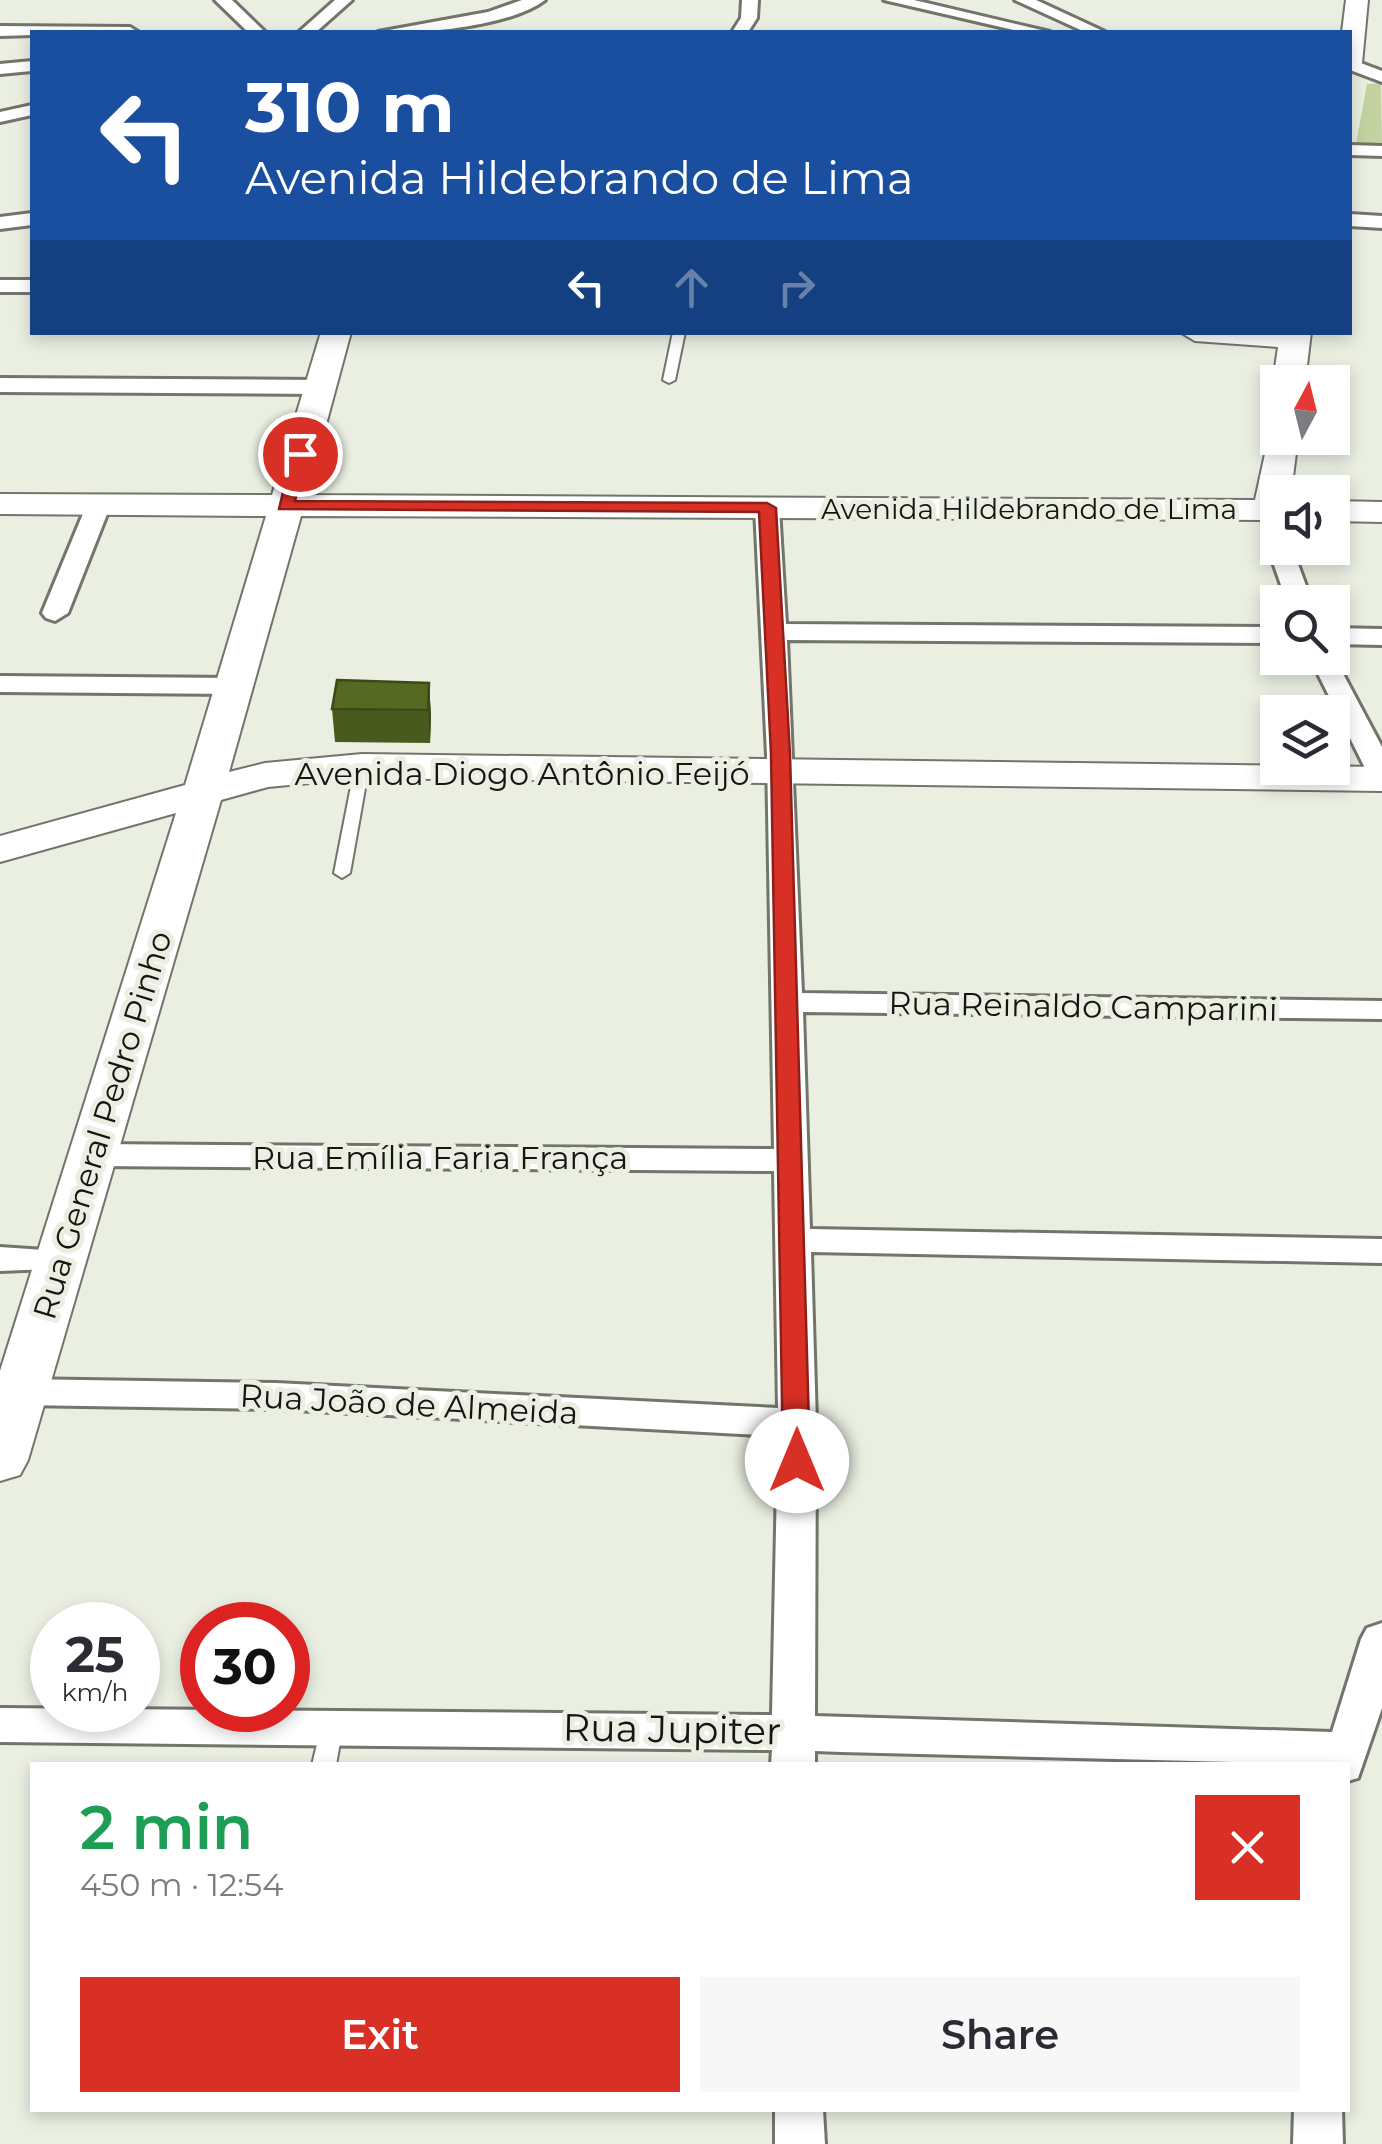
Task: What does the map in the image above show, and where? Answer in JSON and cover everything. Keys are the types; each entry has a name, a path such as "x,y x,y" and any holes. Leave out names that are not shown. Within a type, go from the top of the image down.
{"main road":[{"path":"1352,43 1356,0"},
{"name":"Rua General Pedro Pinho","path":"0,1460 204,791 335,335"},
{"path":"1271,335 1296,336 1292,365"},
{"name":"Avenida Hildebrando de Lima","path":"0,504 767,508 1260,526"},
{"path":"1350,511 1382,512"},
{"name":"Avenida Diogo Antônio Feijó","path":"0,848 264,775 362,766 1382,776"}],"street":[{"path":"223,0 255,30"},
{"path":"309,30 344,0"},
{"path":"414,30 491,16 537,0"},
{"path":"741,30 749,18 750,0"},
{"path":"892,0 1032,30"},
{"path":"1023,0 1093,30"},
{"path":"921,26 947,12"},
{"path":"466,30 491,16"},
{"path":"0,31 30,31"},
{"path":"1352,64 1382,66"},
{"path":"1352,65 1382,77"},
{"path":"0,69 30,66"},
{"path":"0,117 30,110"},
{"path":"0,126 30,124"},
{"path":"1352,150 1382,151"},
{"path":"0,223 30,219"},
{"path":"1352,220 1382,222"},
{"path":"0,286 30,286"},
{"path":"0,385 319,387"},
{"path":"55,612 99,504"},
{"path":"767,508 781,772 797,1423 793,1748"},
{"path":"776,632 1260,636"},
{"path":"1350,636 1382,637"},
{"path":"1332,675 1382,776"},
{"path":"0,684 235,686"},
{"name":"Rua Reinaldo Camparini","path":"784,1002 1382,1010"},
{"name":"Rua Emília Faria França","path":"94,1155 788,1160"},
{"path":"791,1240 1382,1251"},
{"path":"0,1259 60,1260"},
{"name":"Rua João de Almeida","path":"21,1392 276,1396 797,1423"},
{"path":"1344,1757 1382,1639"},
{"name":"Rua Jupiter","path":"0,1725 331,1723 793,1748 1344,1757"},
{"path":"799,2112 800,2144"},
{"path":"1318,2112 1318,2144"}],"lane":[{"path":"670,380 678,335"},
{"path":"342,873 362,766"},
{"path":"324,1762 331,1723"}],"green space":[{"path":"1381,83 1382,144 1356,144 1367,84"}],"building":[{"path":"337,680 429,683 428,710 332,709"}],"route":[{"path":"300,454 285,506 767,508 781,754 786,1120 797,1461"}]}
